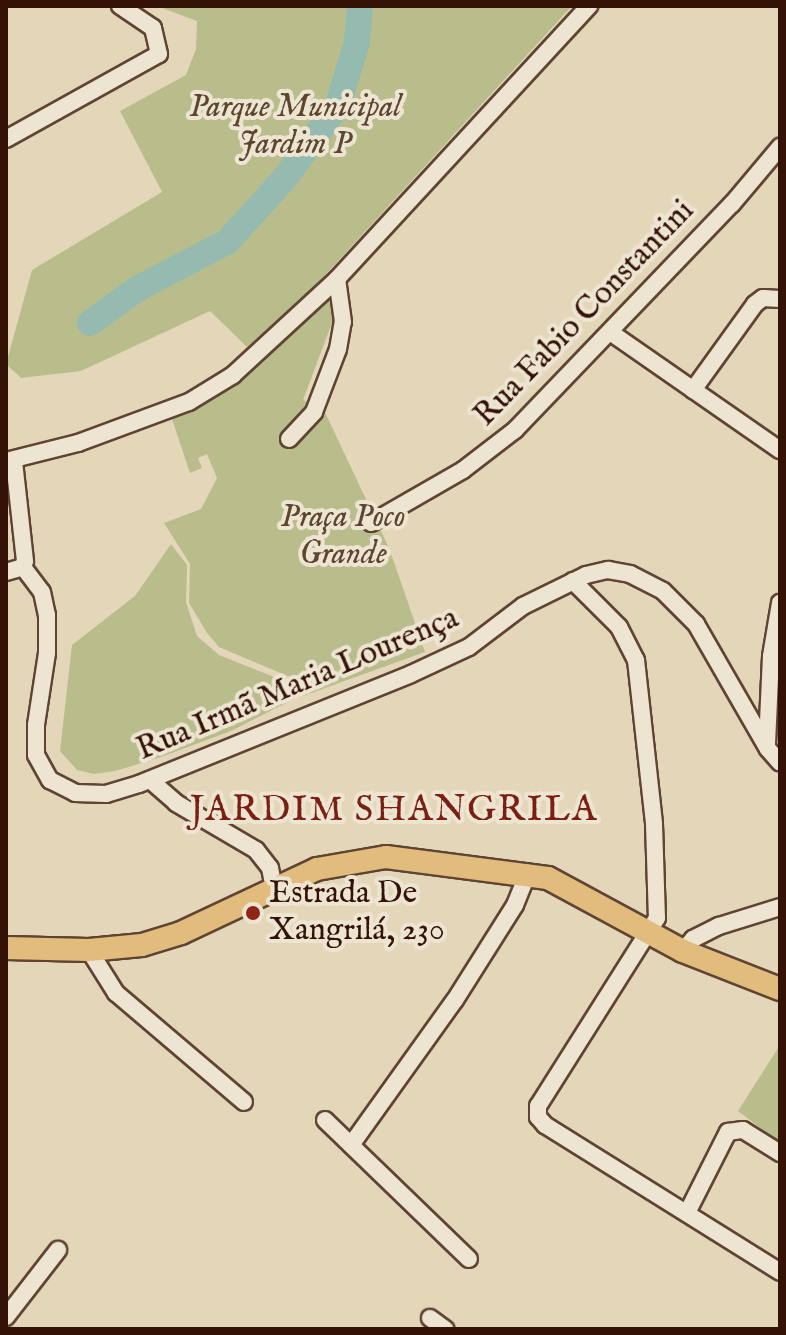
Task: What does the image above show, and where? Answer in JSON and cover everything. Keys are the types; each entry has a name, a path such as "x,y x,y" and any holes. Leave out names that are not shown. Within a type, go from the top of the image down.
{"main road":[{"path":"6,948 89,950 142,945 181,933 317,869 386,857 528,873 573,890 683,951 780,989"}],"street":[{"path":"6,139 159,54 153,28 120,6"},
{"path":"6,572 23,567 10,461 78,443 200,396 233,375 337,279 589,6"},
{"name":"Rua Fabio Constantini","path":"371,523 486,455 558,389 742,194 780,147"},
{"path":"289,439 314,412 338,349 343,322 337,279"},
{"path":"693,390 755,304 763,298 780,299"},
{"path":"610,332 780,450"},
{"name":"Rua Irmã Maria Lourença","path":"23,567 42,592 47,615 48,637 35,740 41,769 55,784 89,795 106,794 150,780 445,660 469,647 523,606 596,571 616,570 663,591 696,624 768,749 780,763"},
{"path":"573,581 619,627 636,660 659,884 657,918 538,1106 538,1117 545,1125 780,1272"},
{"path":"768,749 771,656 780,603"},
{"path":"150,780 176,803 261,854 272,874 274,889"},
{"path":"351,1145 455,1000 515,905 528,873"},
{"path":"683,951 693,939 719,926 780,907"},
{"path":"89,950 116,993 244,1102"},
{"path":"325,1120 469,1259"},
{"path":"687,1213 728,1132 743,1130 780,1153"},
{"path":"6,1317 58,1250"},
{"path":"430,1318 445,1329"}],"green space":[{"name":"Parque Municipal Jardim P","path":"157,6 572,6 315,286 247,347 210,311 81,371 21,378 6,364 32,270 162,192 120,111 186,75 196,49 197,21"},
{"name":"Praça Poco Grande","path":"329,292 335,297 332,323 303,400 323,408 389,548 425,652 303,696 304,689 292,678 219,647 207,633 189,603 190,564 164,523 201,509 217,478 207,454 198,458 202,468 190,473 172,419 201,405"},
{"path":"171,544 187,565 186,602 197,636 219,655 292,684 300,696 231,731 158,758 115,771 94,774 77,770 60,751 72,645 135,596"},
{"path":"780,1045 780,1143 738,1111"}],"waterway":[{"path":"227,242 285,178 338,105 357,42 360,6"},
{"path":"90,323 137,289 219,246"}],"place":[{"name":"Estrada De Xangrilá, 230","path":"253,913"}],"district":[{"name":"JARDIM SHANGRILA","path":"394,811"}]}
